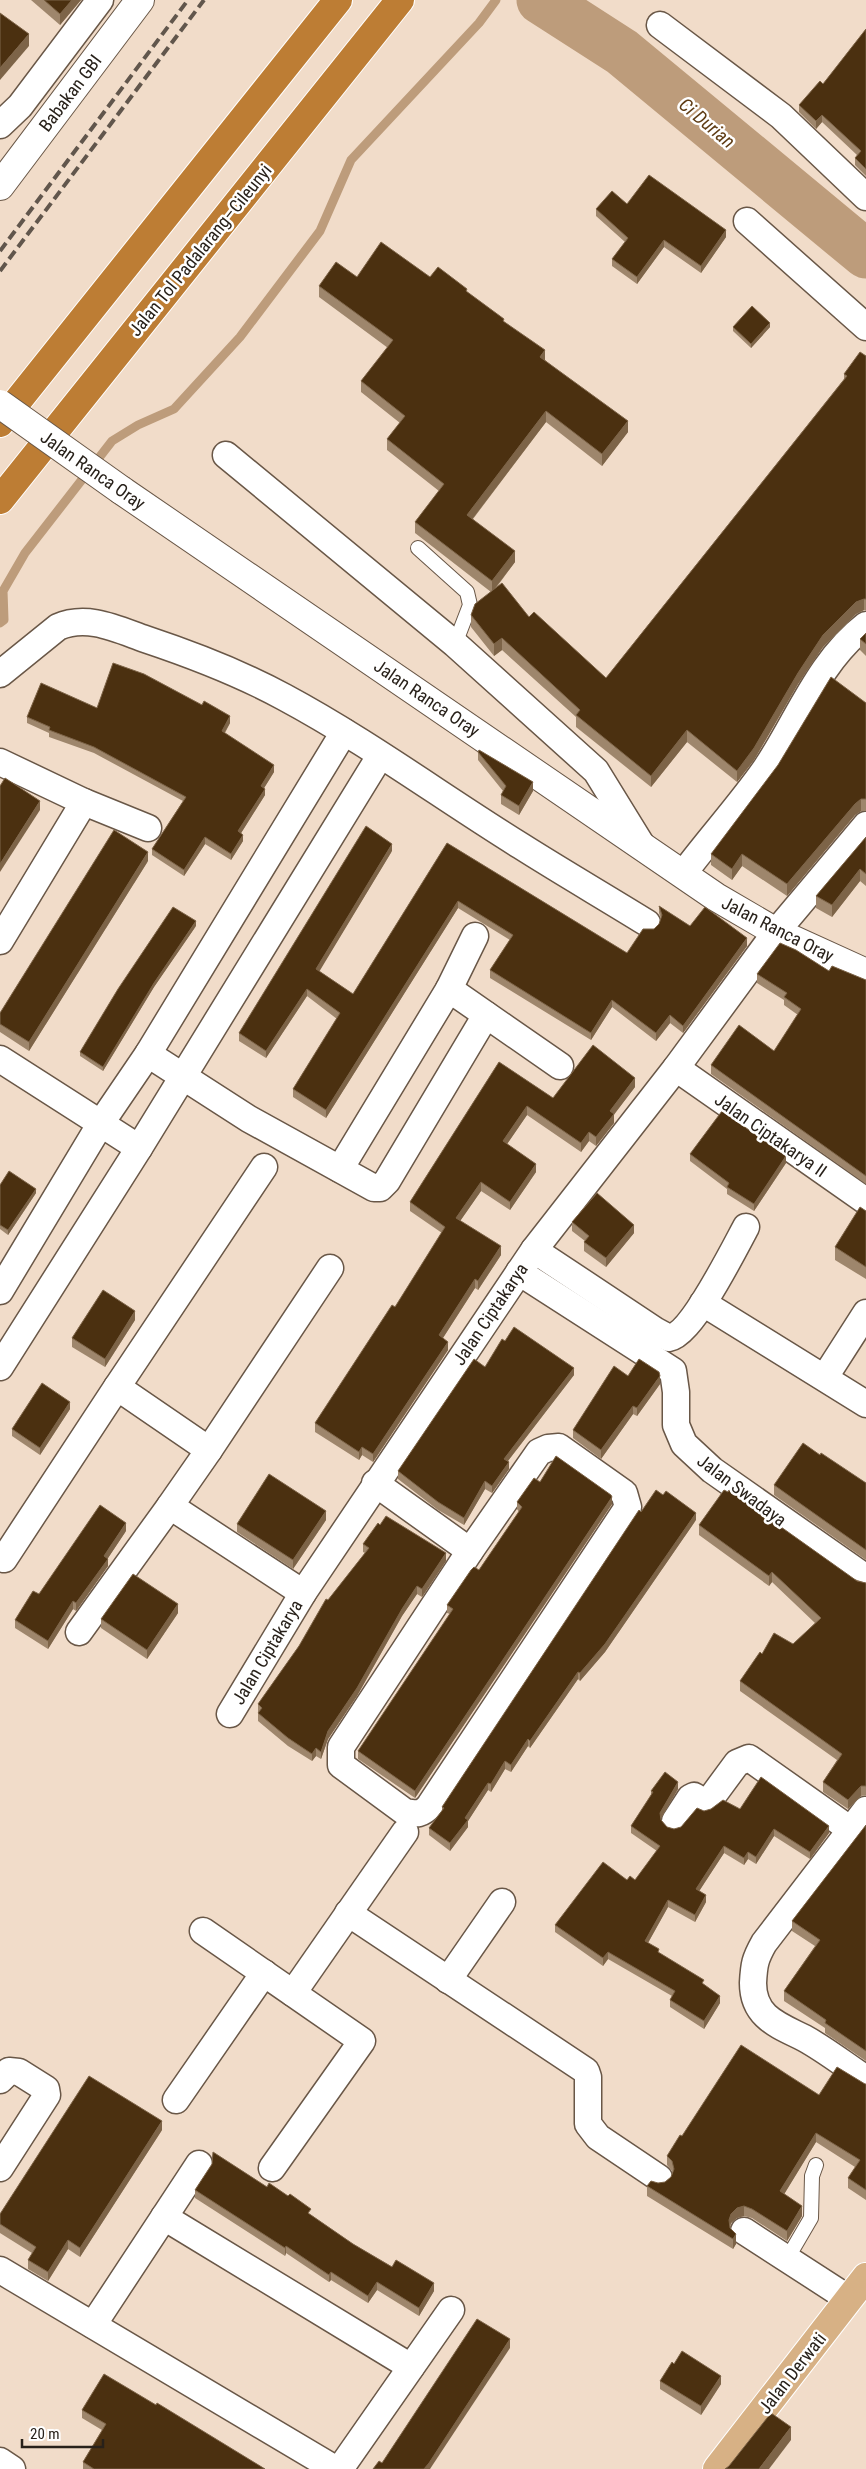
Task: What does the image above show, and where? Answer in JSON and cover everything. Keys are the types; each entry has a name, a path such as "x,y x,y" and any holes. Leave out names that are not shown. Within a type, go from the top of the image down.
{"highway":[{"path":"0,423 338,0"},
{"name":"Jalan Tol Padalarang–Cileunyi","path":"0,500 400,0"}],"main road":[{"name":"Jalan Derwati","path":"717,2469 866,2278"}],"street":[{"path":"0,125 20,106 100,0"},
{"name":"Babakan GBI","path":"0,186 140,0"},
{"path":"660,24 781,116 866,197"},
{"path":"747,221 866,326"},
{"name":"Jalan Ranca Oray","path":"0,404 121,490 716,897 776,932 866,973"},
{"path":"226,455 454,644 596,771 641,844"},
{"path":"0,674 58,627 68,622 99,623 207,660 284,696 647,923"},
{"path":"683,874 765,769 802,704 840,650 852,635 866,625"},
{"path":"0,1291 101,1123 148,1054 344,732"},
{"path":"0,1367 139,1148 380,756"},
{"path":"0,762 84,802 148,828"},
{"path":"0,941 84,802"},
{"name":"Jalan Ciptakarya","path":"230,1714 303,1593 534,1250 676,1068 776,932 866,825"},
{"path":"340,1168 449,989 475,936"},
{"path":"449,989 560,1066"},
{"path":"148,1054 295,1146 340,1168 374,1188 380,1188 387,1181 486,1015"},
{"path":"0,1059 139,1148"},
{"name":"Jalan Ciptakarya II","path":"676,1068 866,1201"},
{"path":"4,1559 116,1387 264,1168"},
{"path":"534,1250 669,1338 679,1334 704,1304 746,1227"},
{"path":"79,1632 209,1450 330,1268"},
{"name":"Jalan Swadaya","path":"519,1272 672,1371 676,1392 676,1425 684,1444 692,1453 734,1486 866,1578"},
{"path":"704,1304 866,1404"},
{"path":"825,1377 866,1313"},
{"path":"116,1387 209,1450"},
{"path":"559,1447 563,1449 624,1493 627,1498 626,1511 430,1805 424,1812 418,1814 405,1812 340,1765 341,1747 470,1551 539,1452 548,1448 559,1447"},
{"path":"375,1484 470,1551"},
{"path":"170,1506 303,1593"},
{"path":"675,1821 690,1798 694,1796 705,1803 709,1801 737,1763 749,1758 859,1820 764,1943 754,1960 753,1989 755,2003 768,2018 787,2032 805,2038 866,2079"},
{"path":"293,1994 405,1832"},
{"path":"448,1980 502,1902"},
{"path":"348,1913 586,2071 588,2077 588,2124 598,2137 659,2178"},
{"path":"203,1931 362,2041 272,2168"},
{"path":"176,2100 264,1973"},
{"path":"0,2080 9,2071 13,2070 26,2076 47,2092 40,2107 0,2168"},
{"path":"93,2325 198,2164"},
{"path":"164,2217 411,2367"},
{"path":"744,2231 849,2299"},
{"path":"0,2270 335,2469"},
{"path":"340,2469 451,2310"},
{"path":"0,2461 12,2469"}],"lane":[{"path":"418,548 467,592 470,605 454,644"},
{"path":"787,2259 811,2218 812,2176 816,2165"}],"building":[{"path":"44,0 72,0 60,14"},
{"path":"0,13 29,34 0,68"},
{"path":"866,29 866,169 855,158 861,151 822,115 816,121 799,105 820,81 823,84"},
{"path":"649,175 726,230 701,266 664,240 637,277 612,259 628,238 596,209 612,191 627,204"},
{"path":"381,242 430,277 438,267 467,289 466,291 504,319 503,321 545,350 540,357 628,421 602,454 546,411 467,515 515,551 492,581 415,522 444,484 387,439 405,416 361,381 393,340 319,286 336,262 357,277"},
{"path":"752,306 770,323 751,344 733,327"},
{"path":"860,352 866,356 866,599 856,602 823,635 798,673 754,748 737,771 687,730 651,776 576,715 580,710 502,638 494,644 471,615 475,604 502,583 529,617 534,612 606,678 847,376 844,374"},
{"path":"866,633 866,644 860,639"},
{"path":"113,663 144,674 202,705 204,701 230,716 222,731 274,765 261,786 265,789 238,831 243,835 231,854 205,837 184,870 152,849 186,797 94,747 49,730 50,727 27,717 41,683 97,708"},
{"path":"831,677 866,703 866,799 861,799 855,804 787,884 742,854 732,869 711,854 778,765"},
{"path":"479,750 533,782 519,806 501,795 506,786 478,752"},
{"path":"5,778 40,801 0,864 0,786"},
{"path":"366,826 392,844 316,969 353,994 447,843 627,953 643,929 654,929 659,924 662,915 659,906 690,926 705,907 747,938 683,1026 670,1015 656,1033 612,1000 591,1033 490,970 513,935 458,901 326,1110 293,1089 340,1013 307,989 266,1051 239,1033"},
{"path":"114,830 148,852 29,1042 0,1024 0,1013"},
{"path":"866,837 866,874 860,869 832,905 816,896"},
{"path":"173,907 196,921 154,983 103,1067 80,1052 118,989"},
{"path":"780,943 796,950 829,971 832,966 866,980 866,1176 711,1065 739,1025 774,1051 801,1009 784,997 787,993 757,974"},
{"path":"593,1045 635,1078 610,1111 614,1114 596,1137 589,1132 581,1143 527,1106 503,1141 536,1164 510,1202 481,1182 456,1218 501,1246 478,1281 475,1279 439,1335 448,1342 373,1454 362,1447 359,1452 315,1423 392,1305 395,1307 445,1227 410,1202 499,1062 553,1098"},
{"path":"722,1111 786,1156 754,1204 727,1187 729,1183 690,1154"},
{"path":"9,1171 36,1189 8,1230 0,1225 0,1185"},
{"path":"597,1193 634,1225 606,1258 584,1242 589,1236 572,1222"},
{"path":"860,1207 866,1211 866,1267 835,1247"},
{"path":"103,1290 135,1311 105,1359 72,1338"},
{"path":"514,1327 574,1368 504,1459 509,1462 492,1486 485,1481 464,1518 438,1502 398,1471 474,1359 485,1367 502,1339 505,1341"},
{"path":"639,1359 659,1372 660,1376 637,1408 633,1406 601,1450 573,1430 614,1366 628,1376"},
{"path":"42,1383 70,1402 40,1448 12,1429"},
{"path":"803,1443 866,1483 866,1550 774,1485"},
{"path":"556,1456 612,1497 415,1791 358,1751 453,1609 447,1605 471,1570 474,1567 479,1570 522,1507 517,1502 534,1478 540,1482"},
{"path":"269,1474 326,1511 293,1560 237,1524"},
{"path":"656,1490 663,1495 666,1491 696,1513 605,1644 580,1673 578,1672 511,1765 505,1761 491,1784 488,1783 465,1818 468,1820 450,1843 429,1828 639,1510 641,1512"},
{"path":"724,1490 728,1492 729,1490 857,1581 866,1583 866,1786 861,1786 848,1800 823,1782 842,1754 740,1681 760,1652 762,1654 774,1633 793,1644 821,1618 772,1572 769,1576 699,1525"},
{"path":"100,1505 126,1523 104,1556 108,1559 76,1603 73,1601 48,1641 15,1620 33,1591 39,1594"},
{"path":"386,1516 446,1553 422,1589 417,1586 402,1609 357,1688 328,1731 321,1752 316,1748 312,1754 288,1738 258,1713 262,1708 258,1704 299,1646 326,1599 328,1600 369,1548 363,1544 378,1523 380,1525"},
{"path":"133,1574 178,1604 147,1650 101,1619"},
{"path":"665,1772 678,1782 660,1813 661,1820 667,1827 674,1829 681,1827 697,1808 704,1811 711,1809 723,1800 740,1809 761,1777 829,1826 810,1852 774,1829 756,1857 748,1852 744,1858 724,1846 696,1889 706,1895 695,1915 668,1900 645,1941 659,1949 658,1952 704,1980 702,1983 720,1996 704,2021 670,2000 675,1991 608,1952 603,1958 555,1925 603,1862 627,1880 630,1876 635,1880 660,1846 631,1826 653,1792 651,1791"},
{"path":"866,1825 866,2051 825,2023 826,2020 784,1991 820,1940 792,1921"},
{"path":"741,2045 819,2095 837,2067 866,2084 866,2190 848,2178 860,2160 816,2133 780,2191 802,2206 787,2231 744,2206 737,2208 731,2214 729,2220 730,2228 736,2234 733,2239 647,2186 651,2181 665,2182 671,2177 674,2169 672,2161 667,2156"},
{"path":"89,2076 162,2121 80,2248 68,2240 48,2272 28,2260 36,2247 0,2224 0,2214"},
{"path":"213,2152 267,2187 269,2183 288,2196 290,2194 311,2209 308,2213 353,2244 392,2267 396,2260 434,2283 419,2308 377,2282 368,2296 331,2272 329,2275 195,2190 212,2164"},
{"path":"477,2319 510,2339 429,2463 424,2469 373,2469 379,2461 382,2463"},
{"path":"682,2351 721,2376 701,2406 660,2381 672,2362 674,2364"},
{"path":"104,2374 156,2405 157,2403 265,2469 94,2469 83,2462 106,2424 82,2410"},
{"path":"771,2413 791,2427 759,2469 725,2469 729,2466"}],"waterway":[{"path":"0,623 4,620 3,591 25,553 112,441 138,425 174,409 240,337 320,231 351,160 479,23 496,0"},
{"name":"Ci Durian","path":"541,0 622,52 866,254"}],"railway":[{"path":"0,251 188,0"},
{"path":"0,271 204,0"}]}
